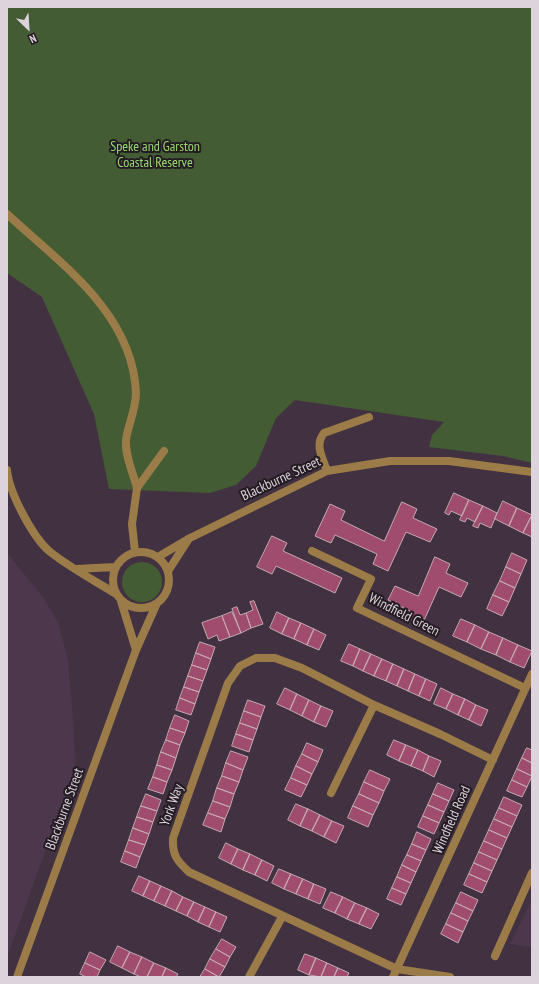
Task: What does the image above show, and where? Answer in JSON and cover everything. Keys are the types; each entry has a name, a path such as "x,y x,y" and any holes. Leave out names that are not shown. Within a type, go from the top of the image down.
{"street":[{"path":"7,214 80,281 113,320 128,350 136,394 126,441 137,488 132,524 135,552"},
{"path":"327,471 319,448 320,438 324,433 369,417"},
{"path":"137,488 164,451"},
{"name":"Blackburne Street","path":"158,557 190,538 327,471 390,461 448,461 532,472"},
{"path":"7,470 8,480 25,519 48,550 119,598 130,606 138,608 148,607 157,603 164,596 169,586 168,571 158,557 145,551 135,552 122,557 115,567 112,582 119,598 136,650"},
{"path":"168,571 190,538"},
{"name":"Windfield Green","path":"312,550 371,579 357,608 525,688"},
{"path":"76,569 115,567"},
{"name":"Blackburne Street","path":"17,977 136,650 157,603"},
{"name":"York Way","path":"450,977 395,973 189,872 181,865 172,851 173,838 228,683 240,666 256,658 275,658 302,668 374,705 440,734 493,760"},
{"name":"Windfield Road","path":"395,973 532,674"},
{"path":"331,793 374,705"},
{"path":"495,956 532,873"},
{"path":"249,977 282,917"}],"shaded area":[{"path":"7,553 42,596 58,622 68,660 74,731 75,768 7,958"},
{"path":"532,900 532,947 510,944"}],"green space":[{"name":"Speke and Garston Coastal Reserve","path":"7,7 532,7 532,463 503,456 429,447 432,435 444,422 295,400 276,418 256,466 236,485 210,493 109,489 94,414 42,297 7,273"},
{"path":"142,562 150,564 156,568 160,574 162,582 160,590 156,596 150,600 142,602 134,600 128,596 124,590 122,582 124,574 128,568 134,564"}],"building":[{"path":"454,493 469,500 462,516 451,511 449,515 445,513"},
{"path":"469,500 483,506 475,522 467,518 465,522 460,520"},
{"path":"503,501 517,508 509,526 495,519"},
{"path":"402,502 417,509 413,518 437,529 430,542 406,532 388,571 373,564 377,554 335,535 331,543 315,536 330,504 345,511 341,520 384,541"},
{"path":"483,506 497,513 491,528 480,523 478,528 473,526"},
{"path":"517,508 532,515 523,533 509,526"},
{"path":"532,515 532,537 523,533"},
{"path":"272,536 287,543 283,551 342,578 335,593 276,566 272,574 257,567"},
{"path":"512,553 527,560 521,574 506,567"},
{"path":"435,557 450,564 446,573 468,583 461,597 439,587 422,625 407,618 410,611 388,600 395,586 418,596"},
{"path":"506,567 521,574 515,588 500,581"},
{"path":"500,581 515,588 509,602 493,595"},
{"path":"493,595 509,602 502,616 487,609"},
{"path":"254,601 263,624 251,628 246,613 253,610 250,602"},
{"path":"237,607 240,615 246,613 251,628 241,633 232,609"},
{"path":"232,612 241,633 230,637 222,616"},
{"path":"277,612 289,618 282,634 270,628"},
{"path":"222,616 230,637 219,641 217,635 208,639 202,623"},
{"path":"289,618 301,623 294,639 282,634"},
{"path":"461,619 475,625 467,642 453,636"},
{"path":"301,623 314,629 307,645 294,639"},
{"path":"475,625 489,632 481,649 467,642"},
{"path":"314,629 326,635 319,650 307,645"},
{"path":"489,632 503,638 496,655 481,649"},
{"path":"503,638 518,645 510,662 496,655"},
{"path":"200,642 215,647 211,659 196,653"},
{"path":"349,644 360,649 353,666 341,661"},
{"path":"518,645 532,651 524,668 510,662"},
{"path":"360,649 371,654 363,671 353,666"},
{"path":"196,653 211,659 207,670 192,665"},
{"path":"371,654 382,659 374,676 363,671"},
{"path":"382,659 393,664 386,681 374,676"},
{"path":"393,664 404,669 397,686 386,681"},
{"path":"192,665 207,670 203,681 188,676"},
{"path":"404,669 415,674 408,691 397,686"},
{"path":"415,674 426,679 419,696 408,691"},
{"path":"188,676 203,681 199,692 184,687"},
{"path":"426,679 437,684 430,701 419,696"},
{"path":"184,687 199,692 195,704 180,698"},
{"path":"285,688 297,694 290,710 277,704"},
{"path":"441,688 453,694 446,709 434,704"},
{"path":"297,694 309,700 302,716 290,710"},
{"path":"453,694 465,699 458,715 446,709"},
{"path":"180,698 195,704 191,715 176,710"},
{"path":"465,699 476,705 469,720 458,715"},
{"path":"248,700 265,706 261,717 244,711"},
{"path":"309,700 321,706 314,722 302,716"},
{"path":"476,705 488,710 481,726 469,720"},
{"path":"321,706 333,711 326,727 314,722"},
{"path":"244,711 261,717 257,729 240,723"},
{"path":"175,715 189,721 185,733 170,728"},
{"path":"240,723 257,729 253,740 236,734"},
{"path":"170,728 185,733 180,745 166,740"},
{"path":"236,734 253,740 249,752 232,746"},
{"path":"166,740 180,745 176,758 161,752"},
{"path":"394,740 406,745 399,761 387,755"},
{"path":"307,743 323,750 318,762 302,754"},
{"path":"406,745 418,750 411,766 399,761"},
{"path":"527,748 532,750 532,763 522,758"},
{"path":"418,750 429,756 423,771 411,766"},
{"path":"231,751 248,757 243,770 226,763"},
{"path":"161,752 176,758 172,770 157,765"},
{"path":"302,754 318,762 312,774 296,766"},
{"path":"429,756 441,761 434,777 423,771"},
{"path":"522,758 532,763 532,776 517,769"},
{"path":"226,763 243,770 239,782 222,776"},
{"path":"157,765 172,770 167,782 153,777"},
{"path":"296,766 312,774 307,785 291,778"},
{"path":"517,769 532,776 527,787 512,780"},
{"path":"370,770 390,779 384,791 364,782"},
{"path":"222,776 239,782 234,794 217,788"},
{"path":"153,777 167,782 163,794 148,789"},
{"path":"291,778 307,785 301,797 285,790"},
{"path":"512,780 527,787 522,797 507,791"},
{"path":"364,782 384,791 379,803 359,794"},
{"path":"438,783 454,790 449,801 433,794"},
{"path":"217,788 234,794 230,807 213,801"},
{"path":"146,794 161,800 157,811 141,806"},
{"path":"359,794 379,803 373,815 353,806"},
{"path":"433,794 449,801 444,812 428,805"},
{"path":"504,797 522,805 517,816 499,808"},
{"path":"213,801 230,807 225,819 208,813"},
{"path":"296,804 308,809 300,826 288,820"},
{"path":"428,805 444,812 439,823 423,816"},
{"path":"141,806 157,811 153,822 137,817"},
{"path":"353,806 373,815 368,827 348,818"},
{"path":"499,808 517,816 512,827 494,819"},
{"path":"308,809 320,815 312,831 300,826"},
{"path":"208,813 225,819 221,832 203,825"},
{"path":"320,815 332,821 324,837 312,831"},
{"path":"423,816 439,823 434,834 418,827"},
{"path":"137,817 153,822 149,834 133,828"},
{"path":"494,819 512,827 507,838 489,830"},
{"path":"332,821 344,826 336,843 324,837"},
{"path":"133,828 149,834 145,845 129,840"},
{"path":"489,830 507,838 502,849 484,841"},
{"path":"417,832 431,839 426,850 412,844"},
{"path":"129,840 145,845 140,857 125,851"},
{"path":"484,841 502,849 497,860 479,852"},
{"path":"226,843 238,849 231,864 219,858"},
{"path":"412,844 426,850 421,861 407,855"},
{"path":"238,849 250,854 243,870 231,864"},
{"path":"125,851 140,857 136,868 121,862"},
{"path":"479,852 497,860 492,871 474,863"},
{"path":"250,854 262,860 255,875 243,870"},
{"path":"407,855 421,861 416,872 402,865"},
{"path":"262,860 274,866 267,881 255,875"},
{"path":"474,863 492,871 487,882 469,874"},
{"path":"402,865 416,872 411,883 397,877"},
{"path":"279,869 291,874 284,889 272,883"},
{"path":"291,874 303,879 296,894 284,889"},
{"path":"469,874 487,882 482,893 464,885"},
{"path":"139,876 150,881 143,896 132,891"},
{"path":"397,877 411,883 406,894 392,888"},
{"path":"303,879 314,884 308,899 296,894"},
{"path":"150,881 161,886 154,901 143,896"},
{"path":"314,884 326,889 320,904 308,899"},
{"path":"161,886 172,891 165,906 154,901"},
{"path":"392,888 406,894 401,905 387,899"},
{"path":"172,891 183,897 176,911 165,906"},
{"path":"331,892 343,897 335,913 323,908"},
{"path":"461,892 478,900 473,911 456,903"},
{"path":"183,897 194,902 187,916 176,911"},
{"path":"343,897 355,903 347,919 335,913"},
{"path":"194,902 205,907 198,922 187,916"},
{"path":"355,903 367,908 359,924 347,919"},
{"path":"456,903 473,911 468,921 451,913"},
{"path":"205,907 216,912 209,927 198,922"},
{"path":"367,908 379,914 371,929 359,924"},
{"path":"216,912 227,917 220,932 209,927"},
{"path":"451,913 468,921 463,932 446,924"},
{"path":"446,924 463,932 458,943 441,934"},
{"path":"222,939 236,947 230,957 216,949"},
{"path":"118,946 130,952 122,968 110,962"},
{"path":"216,949 230,957 225,967 210,959"},
{"path":"90,952 106,960 100,970 85,963"},
{"path":"130,952 142,957 134,974 122,968"},
{"path":"305,954 316,958 309,975 298,970"},
{"path":"142,957 154,963 147,977 141,977 134,974"},
{"path":"316,958 327,963 321,977 309,975"},
{"path":"210,959 225,967 219,977 205,969"},
{"path":"85,963 100,970 97,977 86,977 80,974"},
{"path":"154,963 166,968 162,977 147,977"},
{"path":"327,963 338,968 334,977 321,977"},
{"path":"166,968 178,974 176,977 162,977"},
{"path":"338,968 349,973 347,977 334,977"},
{"path":"205,969 219,977 200,977"}]}
